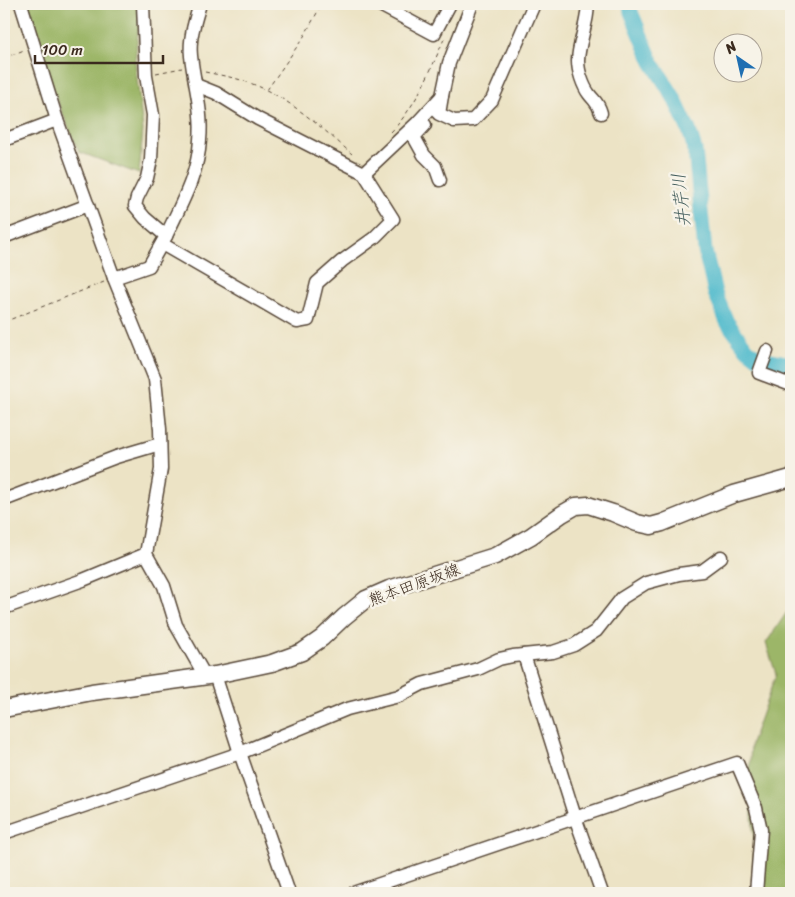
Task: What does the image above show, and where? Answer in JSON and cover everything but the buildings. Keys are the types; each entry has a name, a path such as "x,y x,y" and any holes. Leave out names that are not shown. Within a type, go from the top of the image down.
{"main road":[{"name":"熊本田原坂線","path":"4,709 92,692 210,675 272,663 302,652 322,638 366,599 389,589 495,556 531,536 576,506 588,505 637,523 651,526 734,494 791,478"}],"street":[{"path":"21,4 57,120 114,278 154,379 161,468 146,554 164,586 176,625 210,675 290,893"},
{"path":"143,4 146,76 154,115 151,160 147,178 135,206 164,240 297,322 308,320 317,283 342,261 374,238 394,219 364,173 258,119 216,93 196,85"},
{"path":"114,278 149,266 164,240 194,176 200,139 200,115 191,55 192,30 200,4"},
{"path":"378,4 434,34 450,4"},
{"path":"472,4 448,63 439,114 454,121 473,120 492,100 534,4"},
{"path":"587,4 588,14 579,47 578,63 582,80 589,93 596,100 601,113"},
{"path":"364,173 416,124 442,96"},
{"path":"440,180 435,166 424,155 414,136 433,116 442,96"},
{"path":"4,140 57,120"},
{"path":"4,237 88,204"},
{"path":"767,351 759,373 791,385"},
{"path":"4,500 116,457 160,444"},
{"path":"4,608 83,580 146,554"},
{"path":"4,832 240,753 347,709 399,696 422,684 478,669 499,659 553,652 574,645 596,631 622,598 646,583 702,570 721,557"},
{"path":"524,655 575,817 602,893"},
{"path":"354,893 737,763 756,808 761,830 756,893"}],"path":[{"path":"266,90 304,38 322,4"},
{"path":"390,133 406,114 416,98 430,73 445,37"},
{"path":"4,58 34,46"},
{"path":"146,76 180,67 189,69"},
{"path":"198,71 247,82 266,90 305,116 354,156"},
{"path":"4,322 114,278"}],"green space":[{"path":"24,4 141,4 135,61 143,130 139,174 79,152 56,98"},
{"path":"791,611 791,893 753,893 754,842 749,776 751,744 776,674 766,643 787,612"}],"waterway":[{"name":"井芹川","path":"630,4 631,12 652,62 673,96 689,130 695,150 705,251 715,293 727,322 747,349 757,357 791,364"}]}
